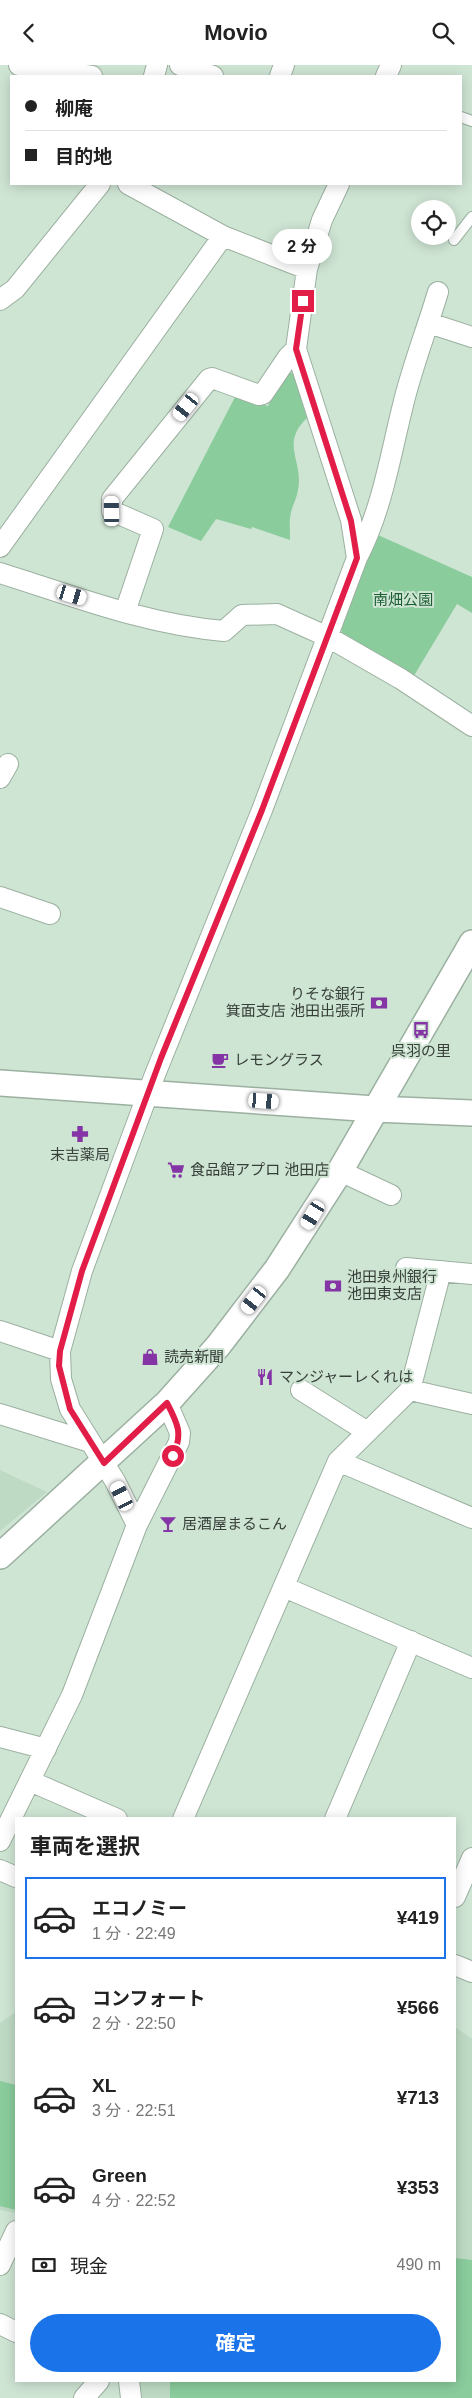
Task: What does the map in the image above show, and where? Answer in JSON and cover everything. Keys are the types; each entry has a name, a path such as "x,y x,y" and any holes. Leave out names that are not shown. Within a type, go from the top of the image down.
{"street":[{"path":"19,65 85,75"},
{"path":"180,65 209,75"},
{"path":"0,300 15,289 99,185"},
{"path":"130,185 223,237 307,269"},
{"path":"339,185 322,220 307,269 296,349 351,521 357,558"},
{"path":"0,547 223,237"},
{"path":"136,1525 104,1463 70,1409 61,1379 60,1351 82,1271 182,1003 262,810 357,558 370,532 382,492 403,402 438,291"},
{"path":"429,323 472,337"},
{"path":"126,612 153,529 112,511 112,499 209,379 212,378 259,395 264,394 288,357 296,349"},
{"path":"0,573 126,612 191,628 224,631 242,615 278,614 328,637 401,679 472,726"},
{"path":"0,897 50,914"},
{"path":"0,1556 104,1463 167,1403 218,1346 277,1269 340,1171 472,943"},
{"path":"0,1083 375,1109 472,1113"},
{"path":"340,1171 391,1195"},
{"path":"406,1268 472,1274"},
{"path":"185,1817 338,1461 366,1431 410,1390 440,1271"},
{"path":"0,1331 60,1351"},
{"path":"301,1390 366,1431"},
{"path":"410,1390 472,1404"},
{"path":"0,1841 72,1695 136,1525 179,1442 180,1433 167,1403"},
{"path":"0,1414 90,1442"},
{"path":"338,1461 472,1518"},
{"path":"284,1587 472,1668"},
{"path":"336,1817 411,1641"},
{"path":"0,1737 46,1749"},
{"path":"30,1781 113,1817"},
{"path":"456,1895 472,1858"},
{"path":"0,1870 15,1877"},
{"path":"456,1965 472,1972"},
{"path":"0,2265 15,2233"},
{"path":"0,2324 15,2332"},
{"path":"84,2398 98,2382"},
{"path":"129,2382 131,2398"}],"lane":[{"path":"456,238 472,217"}],"shaded area":[{"path":"0,1470 47,1492 0,1531"},
{"path":"15,2013 15,2213 0,2210 0,2023"},
{"path":"456,2028 472,2039 472,2398 140,2398 138,2382 456,2382"}],"green space":[{"path":"283,373 293,373 308,417 299,427 295,436 294,452 299,479 290,515 290,540 252,527 251,529 216,519 201,541 168,527 235,397 268,406"},
{"name":"南畑公園","path":"378,535 472,577 472,613 457,604 412,679 343,637 340,623"},
{"path":"0,2081 15,2085 15,2210 0,2206"},
{"path":"456,2258 472,2260 472,2398 170,2398 170,2382 456,2382"}],"place":[{"name":"りそな銀行 箕面支店 池田出張所","path":"379,1003"},
{"name":"呉羽の里","path":"421,1030"},
{"name":"レモングラス","path":"220,1060"},
{"name":"末吉薬局","path":"80,1134"},
{"name":"食品館アプロ 池田店","path":"176,1170"},
{"name":"池田泉州銀行 池田東支店","path":"333,1286"},
{"name":"読売新聞","path":"150,1357"},
{"name":"マンジャーレくれは","path":"265,1377"},
{"name":"居酒屋まるこん","path":"168,1524"}],"route":[{"path":"173,1456 179,1442 180,1433 167,1403 104,1463 70,1409 61,1379 59,1366 60,1351 82,1271 154,1077 182,1003 262,810 357,558 351,521 296,349 303,301"}]}
